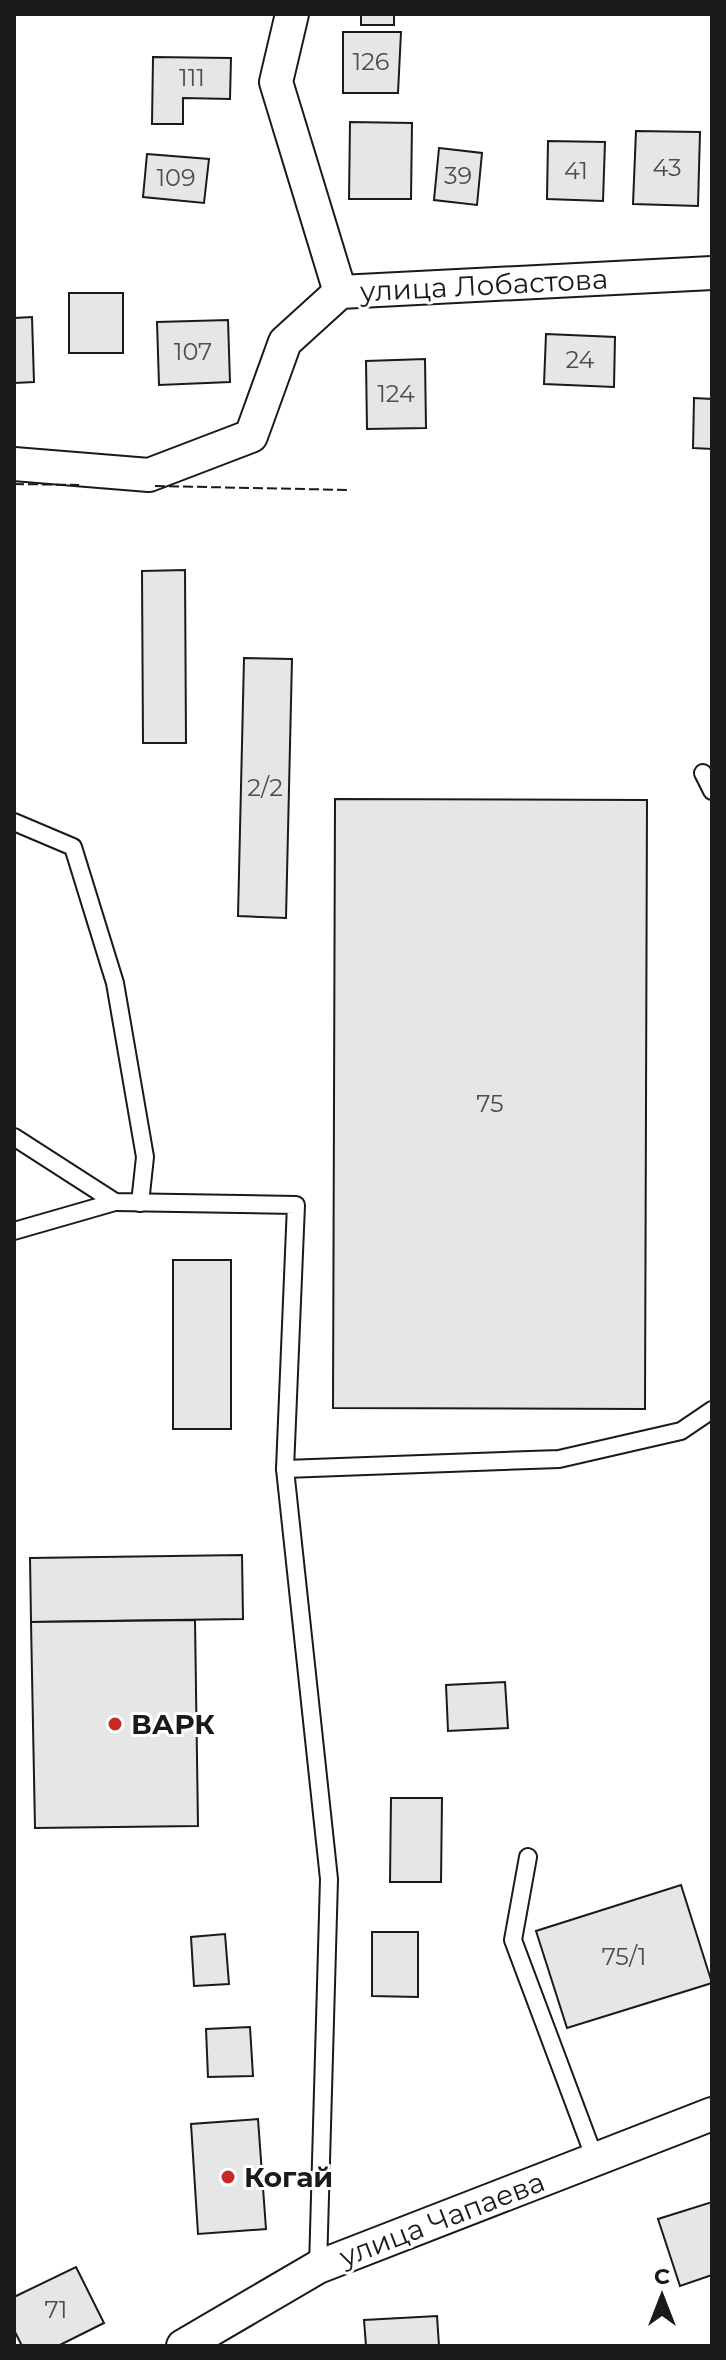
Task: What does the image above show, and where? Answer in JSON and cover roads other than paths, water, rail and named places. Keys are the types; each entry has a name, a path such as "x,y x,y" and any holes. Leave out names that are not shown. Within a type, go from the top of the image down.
{"street":[{"path":"292,14 276,82 340,292"},
{"name":"улица Лобастова","path":"14,464 149,475 251,436 285,342 340,292 712,273"},
{"name":"улица Чапаева","path":"183,2346 318,2267 712,2114"}],"lane":[{"path":"703,773 712,791"},
{"path":"14,822 73,847 115,983 145,1157 140,1203"},
{"path":"14,1137 115,1202"},
{"path":"14,1231 115,1202 296,1205 285,1469 329,1879 318,2267"},
{"path":"285,1469 559,1459 681,1431 712,1410"},
{"path":"528,1857 513,1940 595,2159"}],"place":[{"name":"ВАРК","path":"115,1724"},
{"name":"Когай","path":"228,2177"}]}
